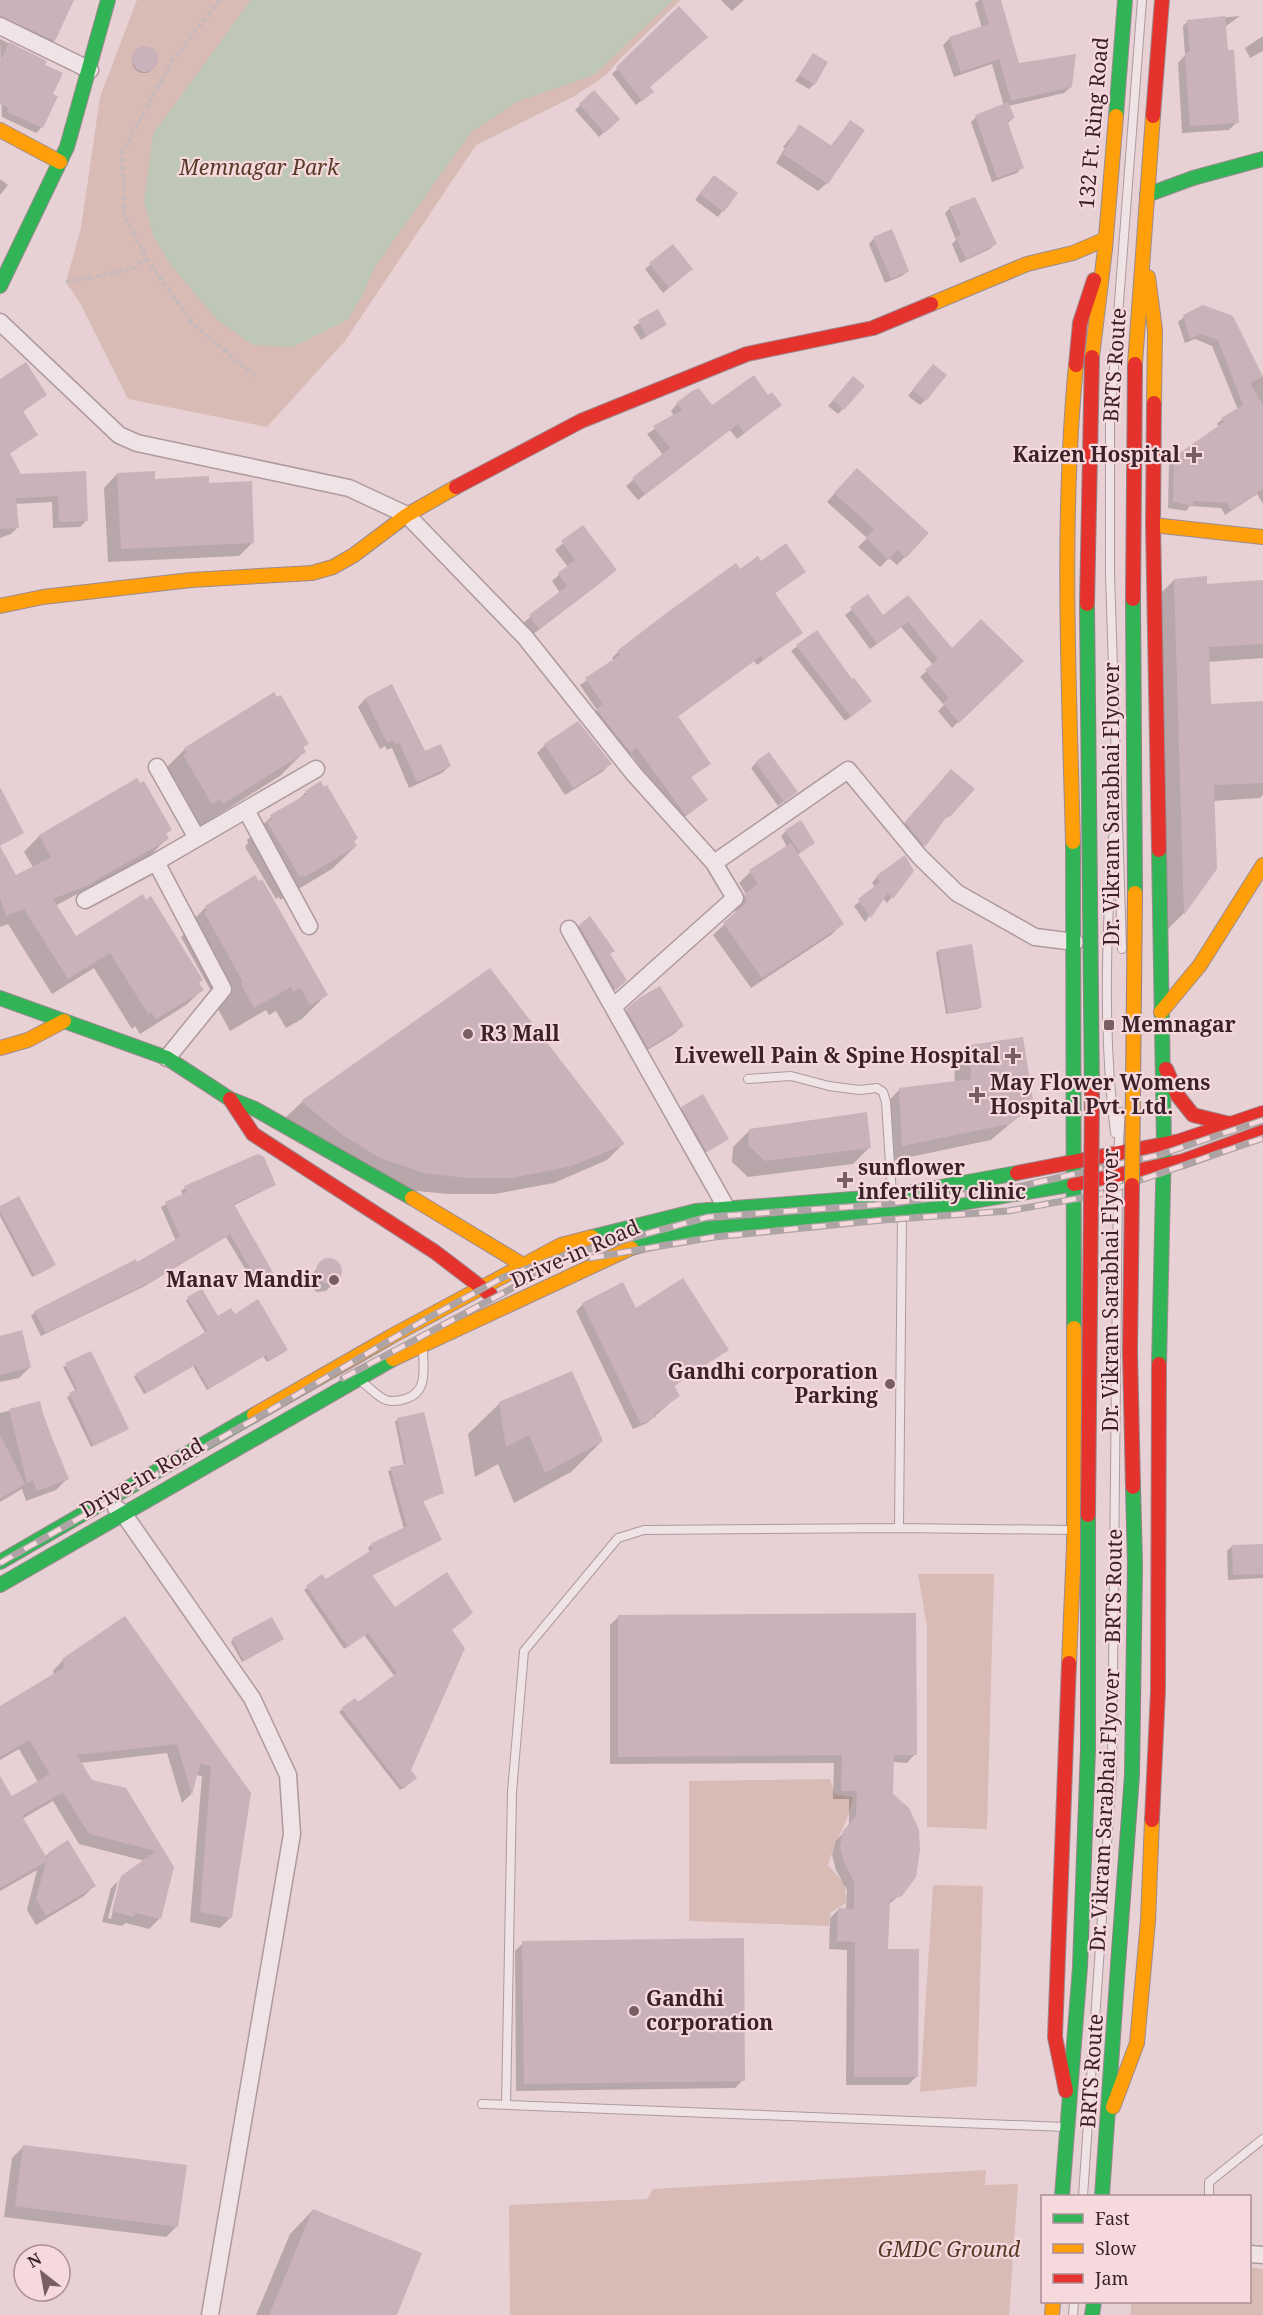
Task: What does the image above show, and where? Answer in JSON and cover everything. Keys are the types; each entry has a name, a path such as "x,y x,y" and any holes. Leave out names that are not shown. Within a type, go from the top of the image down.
{"main road":[{"path":"0,286 60,162 90,70 108,0"},
{"name":"132 Ft. Ring Road","path":"1105,244 1125,0"},
{"path":"1102,2195 1107,2120 1137,2043 1148,1921 1158,1691 1160,1248 1164,1144 1153,525 1155,330 1144,242 1162,0"},
{"path":"0,130 60,162"},
{"path":"1147,195 1193,178 1263,159"},
{"name":"Dr. Vikram Sarabhai Flyover","path":"1107,2120 1132,1775 1135,1564 1130,1352 1135,938 1132,651 1135,364 1144,242"},
{"path":"0,606 43,597 179,581 312,573 333,567 354,555 407,515 487,469 581,421 747,354 873,328 1027,264 1105,244"},
{"path":"1062,2195 1069,2120 1055,2037 1074,1530 1076,1302 1073,1185 1076,942 1068,632 1072,408 1080,323 1105,244"},
{"name":"Dr. Vikram Sarabhai Flyover","path":"1069,2120 1080,1966 1088,1749 1089,1270 1093,1171 1086,568 1092,357 1105,244"},
{"path":"1153,525 1263,537"},
{"path":"1161,1012 1200,965 1263,865"},
{"path":"0,998 167,1058 230,1099 255,1109 524,1264 551,1287"},
{"path":"0,1048 28,1040 64,1021"},
{"path":"1161,1059 1178,1096 1193,1114 1230,1124"},
{"path":"230,1099 253,1134 482,1286 504,1309"},
{"name":"Drive-in Road","path":"0,1562 482,1286 561,1245 696,1211 892,1196 1074,1160 1118,1154 1164,1144 1263,1113"},
{"name":"Drive-in Road","path":"0,1585 357,1379 423,1344 504,1309 629,1249 702,1229 902,1213 1073,1185 1183,1161 1263,1132"}],"street":[{"path":"0,26 90,70"},
{"path":"0,322 119,435 137,443 349,488 407,515 525,637 634,774 714,863 735,898 613,1007"},
{"path":"157,767 197,838"},
{"path":"85,900 156,862 316,769"},
{"path":"714,863 848,770 920,857 957,893 1035,937 1076,942"},
{"path":"246,810 309,926"},
{"path":"156,862 223,989 167,1058"},
{"path":"569,929 727,1209"},
{"path":"106,1500 123,1513 252,1698 288,1775 292,1834 210,2315"}],"lane":[{"name":"BRTS Route","path":"1116,804 1110,420 1142,0"},
{"path":"1116,804 1122,956"},
{"path":"1116,804 1107,920 1110,1088 1118,1154"},
{"path":"748,1079 791,1076 829,1086 859,1090 877,1088 883,1092 886,1102 892,1196"},
{"path":"1118,1154 1122,1100"},
{"name":"BRTS Route","path":"1083,2195 1112,1771 1118,1154"},
{"path":"899,1528 902,1213"},
{"path":"357,1379 387,1400 397,1402 413,1397 421,1388 424,1377 423,1344"},
{"path":"506,2105 512,1792 524,1651 618,1538 644,1530 899,1528 1074,1530"},
{"path":"482,2104 1069,2120"},
{"path":"1209,2195 1209,2182 1263,2139"}],"path":[{"path":"220,0 172,61 122,153 125,214 146,258 194,325 255,376"},
{"path":"66,282 133,269 146,258"}],"green space":[{"name":"Memnagar Park","path":"137,0 681,0 605,76 573,97 476,145 345,341 267,427 128,399 80,303 66,282 81,228 100,97"},
{"path":"918,1574 994,1574 987,1829 927,1827 927,1627"},
{"path":"830,1779 835,1794 853,1797 828,1865 845,1884 846,1903 830,1913 829,1926 689,1921 689,1781"},
{"path":"933,1885 983,1886 977,2086 920,2092"},
{"name":"GMDC Ground","path":"986,2170 985,2185 1018,2184 1009,2315 510,2315 509,2205 647,2199 653,2189"},
{"path":"1251,2267 1263,2269 1263,2315 1131,2315 1131,2303 1251,2303"}],"shaded area":[{"name":"Memnagar Park","path":"251,0 673,0 594,75 519,101 471,132 374,268 363,295 347,320 293,347 253,345 217,320 170,264 153,235 144,202 153,134"}],"building":[{"path":"0,0 74,0 55,41 0,16"},
{"path":"982,0 1001,0 1019,63 1076,54 1072,87 1011,101 999,59 961,72 949,37 989,24"},
{"path":"679,6 708,37 650,87 654,92 642,101 616,67"},
{"path":"1225,16 1228,50 1234,50 1239,123 1190,126 1185,53 1190,53 1187,20"},
{"path":"9,42 47,61 45,65 63,73 53,94 58,96 43,128 7,112 9,108 0,104 0,62"},
{"path":"145,46 154,50 158,59 154,68 145,72 136,68 132,59 136,50"},
{"path":"813,53 828,62 815,85 799,75"},
{"path":"594,90 620,119 605,133 579,104"},
{"path":"1008,102 1015,118 1007,121 1024,168 997,178 975,115"},
{"path":"850,120 865,130 828,184 783,154 799,124 832,146"},
{"path":"714,175 738,193 724,212 699,194"},
{"path":"975,197 997,244 966,259 956,237 961,235 949,207"},
{"path":"892,229 909,271 891,279 873,237"},
{"path":"673,244 693,269 669,288 649,263"},
{"path":"1203,305 1233,316 1263,377 1250,383 1263,405 1263,489 1231,510 1227,503 1193,501 1193,506 1173,502 1174,457 1224,422 1221,418 1243,405 1218,340 1201,334 1190,339 1183,315"},
{"path":"658,309 667,325 646,336 638,320"},
{"path":"26,362 47,395 23,411 38,435 10,453 21,474 86,471 88,521 59,522 58,496 16,498 19,528 0,529 0,379"},
{"path":"933,364 947,375 926,401 912,390"},
{"path":"754,375 768,395 772,392 782,405 744,433 738,424 645,494 632,478 670,448 653,426 682,410 676,403 692,391 699,388 712,405"},
{"path":"853,376 865,386 844,410 833,400"},
{"path":"857,468 929,533 906,558 897,550 889,560 866,538 874,529 834,493"},
{"path":"155,471 155,479 209,476 209,483 252,481 254,543 121,549 117,473"},
{"path":"583,525 617,570 539,629 529,615 567,586 558,573 575,560 561,541"},
{"path":"786,543 806,572 775,593 803,633 763,660 761,656 678,716 711,764 691,777 708,800 686,816 637,748 631,753 596,709 603,704 585,678 620,655 617,651 736,563 740,569 758,556 761,561"},
{"path":"1207,576 1207,584 1263,580 1263,644 1209,647 1211,704 1263,701 1263,783 1214,785 1217,869 1184,915 1174,579"},
{"path":"868,594 883,615 908,595 952,648 981,619 1024,661 959,723 943,703 949,698 925,670 938,659 908,622 877,644 850,607"},
{"path":"817,630 852,679 854,678 872,701 851,717 796,645"},
{"path":"392,684 425,751 441,744 451,766 417,782 399,742 395,744 393,740 387,743 365,698"},
{"path":"274,692 277,697 281,695 309,744 303,747 306,752 223,804 220,799 212,804 183,755 187,753 184,748"},
{"path":"578,721 612,764 573,788 544,744"},
{"path":"769,752 798,792 784,802 755,762"},
{"path":"951,769 975,789 950,817 948,815 925,847 905,822"},
{"path":"137,778 140,783 144,781 172,830 166,833 169,839 86,886 53,899 76,936 143,894 146,900 151,896 203,980 199,983 204,990 156,1019 151,1012 148,1014 110,953 68,979 24,909 6,916 0,898 0,846 16,875 51,857 39,835"},
{"path":"321,781 324,787 327,785 358,838 354,841 357,846 305,877 303,875 300,877 267,822 272,819 270,815 307,794 305,791"},
{"path":"0,787 24,833 0,846"},
{"path":"801,820 815,843 800,853 785,830"},
{"path":"791,843 844,924 762,978 723,923 747,902 744,894 758,884 749,870"},
{"path":"905,855 914,871 893,899 888,893 871,918 858,899 880,882 876,876"},
{"path":"255,875 259,881 262,879 328,995 310,1005 301,988 293,992 291,987 254,1008 241,984 243,982 204,912 207,910 205,906"},
{"path":"590,916 615,951 610,954 627,980 616,990 579,925"},
{"path":"972,944 982,1007 948,1013 938,950"},
{"name":"R3 Mall","path":"490,968 625,1144 572,1166 512,1178 466,1178 424,1173 380,1158 341,1134 301,1101"},
{"path":"660,986 684,1026 648,1048 626,1009 639,998"},
{"path":"1023,1037 1034,1106 1009,1124 902,1146 899,1088 971,1079 970,1045"},
{"path":"703,1094 729,1139 707,1152 681,1107"},
{"path":"867,1112 871,1148 765,1161 748,1145 749,1129"},
{"path":"258,1154 264,1157 276,1185 234,1204 275,1276 260,1285 230,1234 148,1283 46,1333 34,1311 136,1259 137,1262 180,1237 165,1202 187,1192 184,1186"},
{"path":"19,1196 56,1265 35,1276 0,1211 0,1206"},
{"path":"329,1258 338,1262 342,1271 338,1280 329,1284 320,1280 316,1271 320,1262"},
{"path":"683,1278 729,1350 674,1385 680,1396 654,1414 656,1417 641,1424 582,1303 623,1282 636,1308"},
{"path":"202,1289 218,1316 231,1308 235,1314 258,1299 288,1350 269,1361 266,1355 209,1389 195,1365 147,1393 135,1374 207,1331 187,1297"},
{"path":"22,1330 31,1367 0,1375 0,1336"},
{"path":"91,1351 129,1429 94,1446 69,1393 77,1389 65,1363"},
{"path":"572,1371 603,1441 545,1473 529,1435 506,1447 499,1402"},
{"path":"40,1401 45,1421 69,1479 37,1491 33,1480 27,1483 9,1409"},
{"path":"424,1412 444,1493 423,1501 442,1540 372,1575 395,1607 447,1572 473,1613 452,1630 465,1648 411,1770 417,1778 403,1789 341,1708 355,1698 358,1702 397,1673 368,1633 348,1647 306,1586 322,1574 326,1579 373,1549 370,1544 407,1526 390,1467 406,1464 397,1418"},
{"path":"0,1435 25,1484 0,1499"},
{"path":"1263,1544 1263,1574 1233,1575 1232,1545"},
{"path":"916,1613 917,1755 894,1755 893,1794 909,1808 919,1830 920,1850 916,1877 902,1896 890,1900 888,1949 919,1949 918,2077 854,2077 855,1942 837,1941 838,1908 854,1909 854,1882 844,1862 840,1846 843,1831 856,1816 857,1791 841,1791 842,1755 618,1757 618,1615"},
{"path":"125,1616 251,1793 232,1918 200,1912 211,1766 200,1764 192,1795 177,1744 77,1755 92,1780 126,1788 174,1867 161,1919 135,1913 134,1917 112,1911 121,1876 156,1851 89,1834 63,1792 22,1816 47,1858 49,1852 68,1840 96,1886 46,1916 36,1899 46,1862 0,1888 0,1776 12,1796 50,1774 29,1740 0,1757 0,1706 65,1667 62,1659"},
{"path":"272,1617 284,1639 244,1661 232,1638"},
{"name":"Gandhi corporation","path":"744,1938 745,2081 524,2084 522,1941"},
{"path":"23,2145 187,2165 178,2227 15,2206"},
{"path":"313,2209 422,2253 397,2315 269,2315"}],"railway":[{"path":"0,1563 428,1318 504,1277 554,1259 708,1217 874,1205 1004,1190 1159,1155 1263,1120"},
{"path":"590,1258 714,1237 882,1220 1008,1211 1097,1195 1263,1138"},
{"path":"343,1378 541,1273"}],"traffic: fast":[{"path":"0,286 67,147 108,0"},
{"path":"1116,116 1125,0"},
{"path":"1147,195 1193,178 1263,159"},
{"path":"1133,599 1135,893"},
{"path":"1087,604 1092,1095"},
{"path":"1073,842 1074,1328"},
{"path":"1159,850 1164,1144 1159,1364"},
{"path":"0,998 167,1058 230,1099 255,1109 412,1198"},
{"path":"592,1237 696,1211 892,1196 1017,1173"},
{"path":"631,1248 702,1229 897,1214 1074,1184"},
{"path":"0,1585 393,1359"},
{"path":"0,1562 254,1415"},
{"path":"1118,1965 1132,1775 1135,1564 1133,1487"},
{"path":"1080,1967 1088,1749 1088,1515"},
{"path":"1102,2195 1118,1965"},
{"path":"1062,2195 1080,1967"},
{"path":"1092,2315 1094,2303"}],"traffic: slow":[{"path":"1092,357 1105,249 1116,116"},
{"path":"1135,364 1153,116"},
{"path":"0,130 60,162"},
{"path":"931,304 1027,264 1073,253 1106,239"},
{"path":"1148,277 1155,330 1154,403"},
{"path":"1073,842 1067,543 1071,424 1076,365"},
{"path":"0,606 43,597 191,580 312,573 333,567 354,555 407,515 456,487"},
{"path":"1153,525 1263,537"},
{"path":"1161,1012 1200,965 1263,865"},
{"path":"1132,1185 1135,893"},
{"path":"0,1048 28,1040 64,1021"},
{"path":"412,1198 533,1271"},
{"path":"254,1415 390,1337 561,1245 592,1237"},
{"path":"393,1359 631,1248"},
{"path":"1069,1663 1074,1546 1074,1328"},
{"path":"1113,2107 1137,2043 1148,1921 1152,1820"},
{"path":"1052,2315 1053,2303"}],"traffic: jam":[{"path":"1153,116 1162,0"},
{"path":"1076,365 1080,323 1094,280"},
{"path":"456,487 581,421 747,354 873,328 931,304"},
{"path":"1087,604 1092,357"},
{"path":"1133,599 1135,364"},
{"path":"1154,403 1153,525 1159,850"},
{"path":"1166,1069 1178,1096 1193,1115 1230,1124"},
{"path":"1088,1515 1092,1095"},
{"path":"230,1099 253,1134 435,1252 490,1294"},
{"path":"1017,1173 1180,1141 1263,1113"},
{"path":"1074,1184 1183,1161 1263,1132"},
{"path":"1132,1185 1130,1352 1133,1487"},
{"path":"1152,1820 1158,1691 1159,1364"},
{"path":"1066,2091 1055,2037 1069,1663"}],"place":[{"name":"Kaizen Hospital","path":"1194,455"},
{"name":"Memnagar","path":"1109,1025"},
{"name":"R3 Mall","path":"468,1034"},
{"name":"Livewell Pain & Spine Hospital","path":"1013,1056"},
{"name":"May Flower Womens Hospital Pvt. Ltd.","path":"977,1095"},
{"name":"sunflower infertility clinic","path":"845,1180"},
{"name":"Manav Mandir","path":"334,1280"},
{"name":"Gandhi corporation Parking","path":"890,1384"},
{"name":"Gandhi corporation","path":"634,2011"}]}
